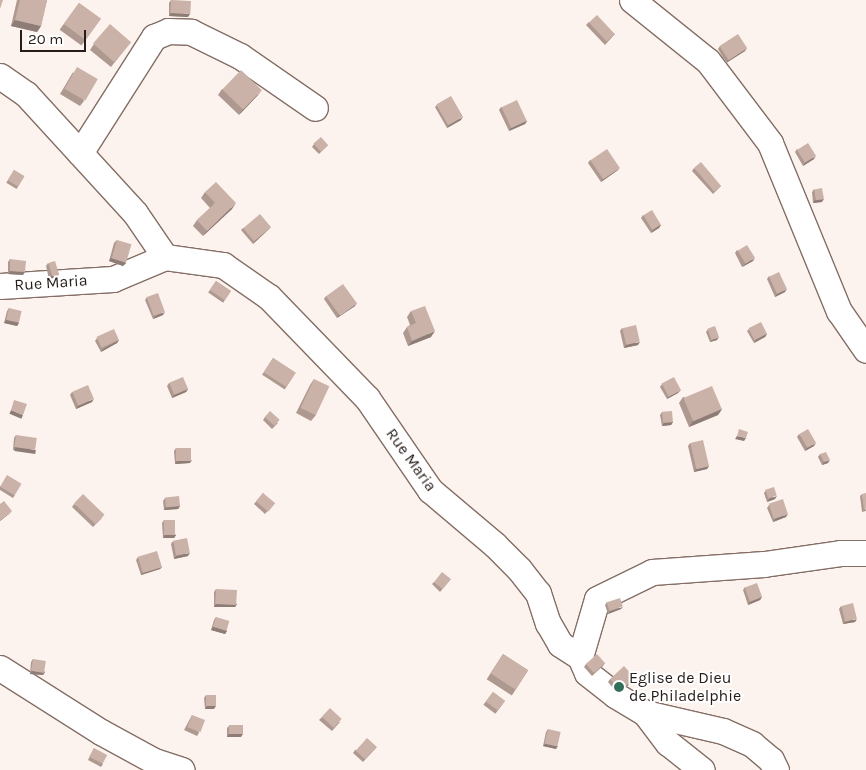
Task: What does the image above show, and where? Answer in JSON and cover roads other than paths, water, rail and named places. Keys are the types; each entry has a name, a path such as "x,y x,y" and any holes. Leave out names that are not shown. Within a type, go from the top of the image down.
{"street":[{"path":"632,0 708,61 770,143 840,311 866,350"},
{"path":"80,153 154,37 168,31 191,32 232,51 315,108"},
{"path":"0,76 26,94 135,213 165,257"},
{"name":"Rue Maria","path":"0,286 113,279 165,257 223,265 269,297 367,398 430,490 519,569 538,593 548,623 560,644 580,657 587,673 615,695 645,713 723,731 752,744 771,760 776,770"},
{"path":"580,657 596,598 652,572 764,564 840,554 866,553"},
{"path":"0,668 101,732 154,761 182,770"},
{"path":"645,713 668,744 702,770"}],"place":[{"name":"Eglise de Dieu de Philadelphie","path":"619,687"}]}
